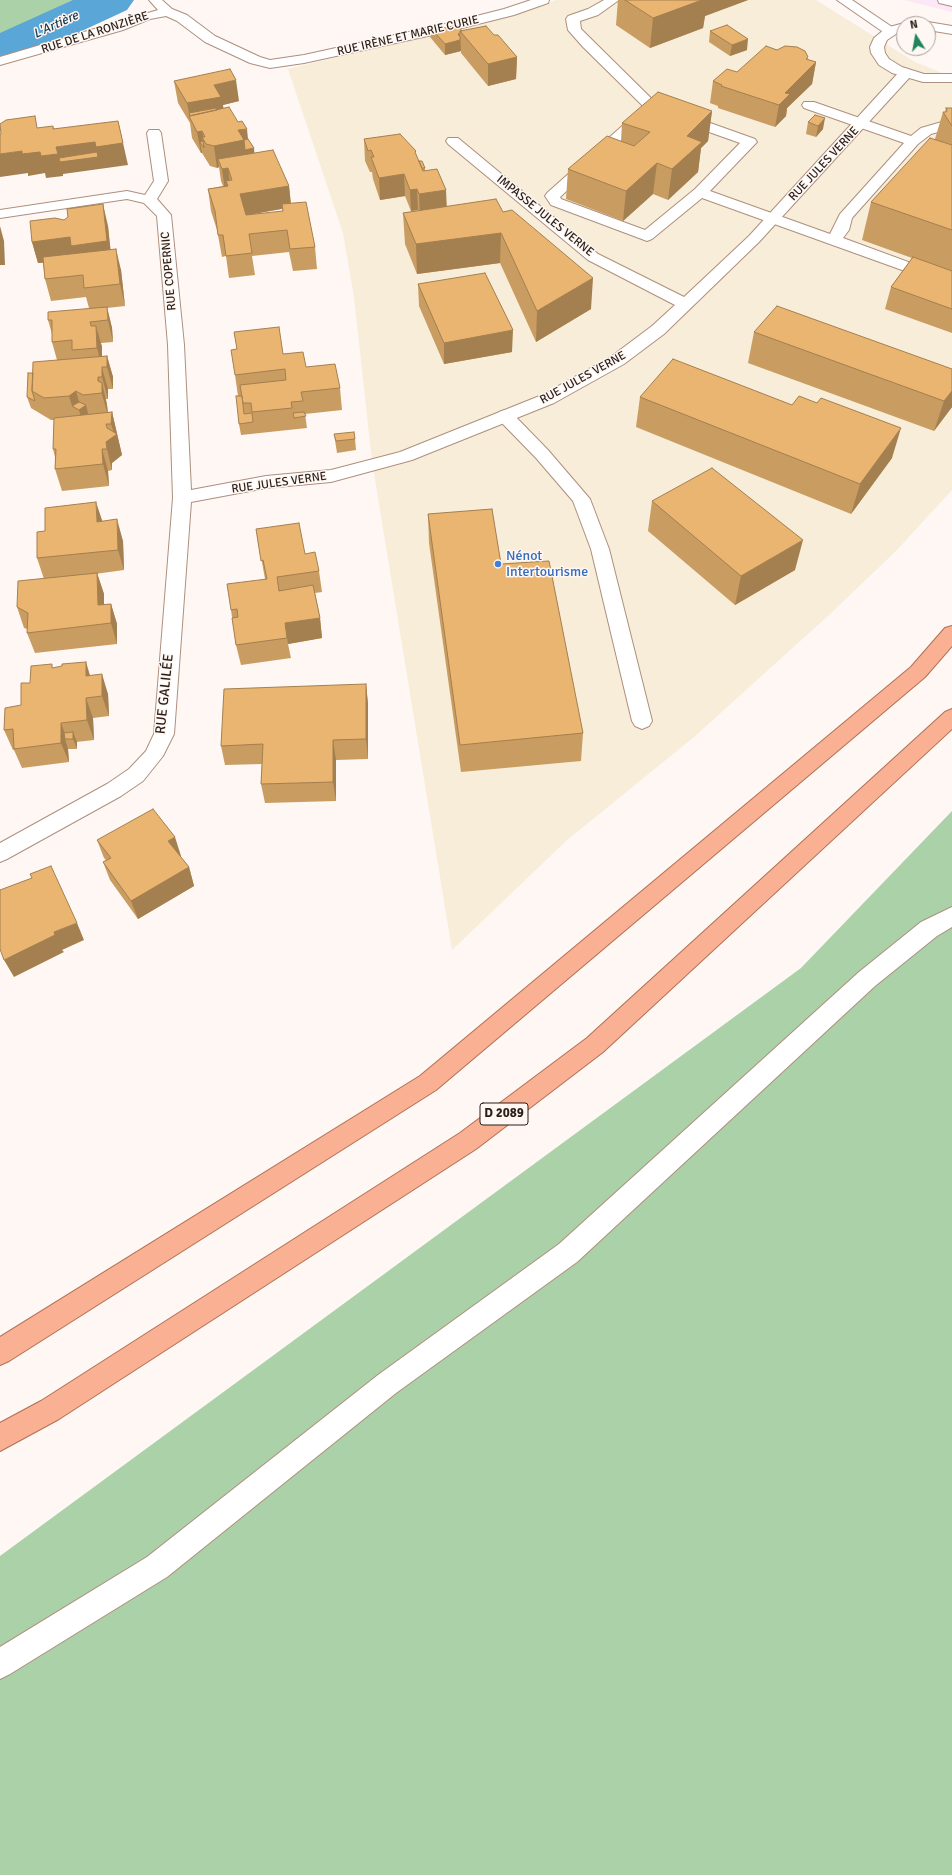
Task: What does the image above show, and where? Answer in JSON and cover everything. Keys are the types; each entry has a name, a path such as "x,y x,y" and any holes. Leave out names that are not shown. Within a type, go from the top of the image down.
{"highway":[{"path":"0,1352 428,1083 918,672 952,633"},
{"name":"D 2089","path":"0,1438 50,1410 481,1131 595,1045 952,717"}],"street":[{"name":"RUE IRÈNE ET MARIE CURIE","path":"168,12 182,18 210,39 255,60 270,64 311,58 446,28 509,12 543,0"},
{"path":"613,0 593,12 573,19 575,30 652,107 750,142 700,192 647,236 556,202 552,196 652,107"},
{"path":"843,0 891,31"},
{"path":"944,0 952,2"},
{"path":"156,1 168,12"},
{"name":"RUE DE LA RONZIÈRE","path":"0,61 111,29 147,16 168,12"},
{"path":"936,27 952,30"},
{"path":"896,29 881,38 877,47 878,52 884,62 905,74 923,78 952,78"},
{"name":"RUE JULES VERNE","path":"182,498 266,482 331,476 377,465 406,456 548,399 618,360 658,330 754,239 862,123 905,74"},
{"path":"809,105 913,141"},
{"path":"833,241 841,230 845,217 913,141 926,132 952,122"},
{"path":"0,214 127,195 149,200 161,181 154,133"},
{"name":"IMPASSE JULES VERNE","path":"453,141 593,256 685,304"},
{"path":"700,192 952,283"},
{"name":"RUE COPERNIC","path":"149,200 164,215 176,345 182,498"},
{"path":"504,416 542,454 581,499 600,549 642,721"},
{"name":"RUE GALILÉE","path":"0,853 114,790 136,775 153,756 164,734 182,498"},
{"path":"0,1664 157,1567 387,1384 568,1253 867,979 929,929 952,916"}],"shaded area":[{"path":"556,0 816,0 896,50 896,56 905,56 915,62 952,77 952,490 896,551 829,615 694,737 566,841 452,950 372,461 354,297 343,233 288,69 522,12"},
{"path":"904,0 952,0 952,12"}],"green space":[{"path":"0,0 133,0 14,37 0,38"},
{"path":"952,811 952,1875 0,1875 0,1556 801,968"}],"building":[{"path":"625,0 702,0 653,18"},
{"path":"439,24 444,28 457,25 462,31 458,34 460,40 445,44 429,26"},
{"path":"727,25 748,39 732,45 710,31"},
{"path":"486,26 494,35 498,35 517,57 488,64 460,31"},
{"path":"766,46 777,50 785,46 797,47 805,51 808,57 806,59 816,62 785,93 790,94 779,105 721,86 722,85 713,81 727,69 737,72"},
{"path":"230,69 236,80 214,85 221,97 187,103 174,81"},
{"path":"658,92 712,111 687,136 702,142 672,169 657,163 626,191 568,169 607,136 634,146 650,132 622,123"},
{"path":"229,107 238,122 242,121 247,129 238,130 244,140 214,146 206,144 202,137 205,137 202,131 197,132 189,116"},
{"path":"216,108 217,110 190,116 189,113"},
{"path":"946,108 952,108 952,126 943,112 946,112"},
{"path":"815,115 825,118 818,126 808,122"},
{"path":"35,116 37,128 53,126 53,129 118,121 123,143 96,147 95,142 56,147 58,154 41,156 40,152 22,154 22,151 0,154 0,124 6,120"},
{"path":"400,134 416,151 415,152 423,171 437,169 446,190 419,194 417,189 410,190 404,174 379,178 371,157 374,157 371,150 368,151 364,139"},
{"path":"930,138 952,145 952,230 871,202"},
{"path":"248,139 254,148 245,150 244,140"},
{"path":"203,141 204,148 200,142"},
{"path":"273,150 289,186 240,194 246,215 283,211 282,204 306,202 315,247 290,249 287,230 249,234 252,253 226,256 223,235 218,235 215,211 208,189 228,186 226,181 232,180 228,168 222,169 218,159"},
{"path":"97,152 98,157 60,162 59,158"},
{"path":"419,161 422,161 425,168 422,168"},
{"path":"496,199 503,212 512,210 593,278 537,311 501,233 416,244 403,213"},
{"path":"103,204 107,241 71,246 70,237 32,242 30,221 55,218 64,220 68,217 67,209"},
{"path":"116,249 120,284 84,288 83,275 45,279 43,257"},
{"path":"913,257 952,271 952,309 891,287"},
{"path":"485,273 513,330 444,343 418,284"},
{"path":"777,306 952,369 952,391 944,401 754,332"},
{"path":"107,307 108,320 90,322 91,326 96,326 97,348 72,350 72,340 52,342 52,320 48,320 48,312"},
{"path":"279,327 283,354 303,352 306,367 335,364 340,388 301,392 303,401 291,402 292,408 252,412 251,403 243,403 240,385 286,380 285,369 235,375 231,350 237,349 234,332"},
{"path":"107,356 107,367 102,367 102,377 98,377 98,381 102,383 102,393 83,395 76,391 69,396 44,398 32,391 33,362"},
{"path":"673,359 792,405 799,396 817,403 821,398 901,428 860,484 640,397"},
{"path":"28,373 33,373 32,391 35,401 27,397"},
{"path":"236,396 242,396 244,414 252,413 253,422 239,424"},
{"path":"79,402 86,405 79,410 72,406"},
{"path":"112,412 111,424 106,424 107,428 117,434 106,442 107,449 102,449 103,464 55,469 56,449 53,449 54,418"},
{"path":"304,412 306,416 294,418 293,413"},
{"path":"354,432 355,439 336,441 334,434"},
{"path":"712,468 803,540 741,576 652,501"},
{"path":"96,502 97,522 117,519 118,550 37,558 37,532 45,531 45,508"},
{"path":"492,509 501,564 549,561 583,733 460,745 428,514"},
{"path":"299,523 305,554 315,552 319,571 277,577 279,591 313,585 320,618 285,623 287,638 236,645 232,618 238,617 237,609 231,610 227,584 267,579 263,560 261,561 256,529"},
{"path":"97,573 98,605 111,604 111,623 27,633 28,613 17,607 18,581"},
{"path":"86,662 86,676 102,674 102,696 86,698 87,720 61,723 61,743 14,749 13,729 4,730 5,708 21,705 21,683 30,683 31,666 52,664 52,668 62,666 62,664"},
{"path":"366,684 366,739 333,740 333,782 261,784 263,744 221,746 224,689"},
{"path":"73,732 73,739 65,739 64,733"},
{"path":"153,809 175,837 168,841 189,867 131,901 103,862 111,858 97,840"},
{"path":"51,866 77,923 54,932 55,935 4,960 0,949 0,890 32,878 30,874"}],"waterway":[{"name":"L'Artière","path":"0,48 13,45 111,0"}],"place":[{"name":"Nénot Intertourisme","path":"498,564"}]}
